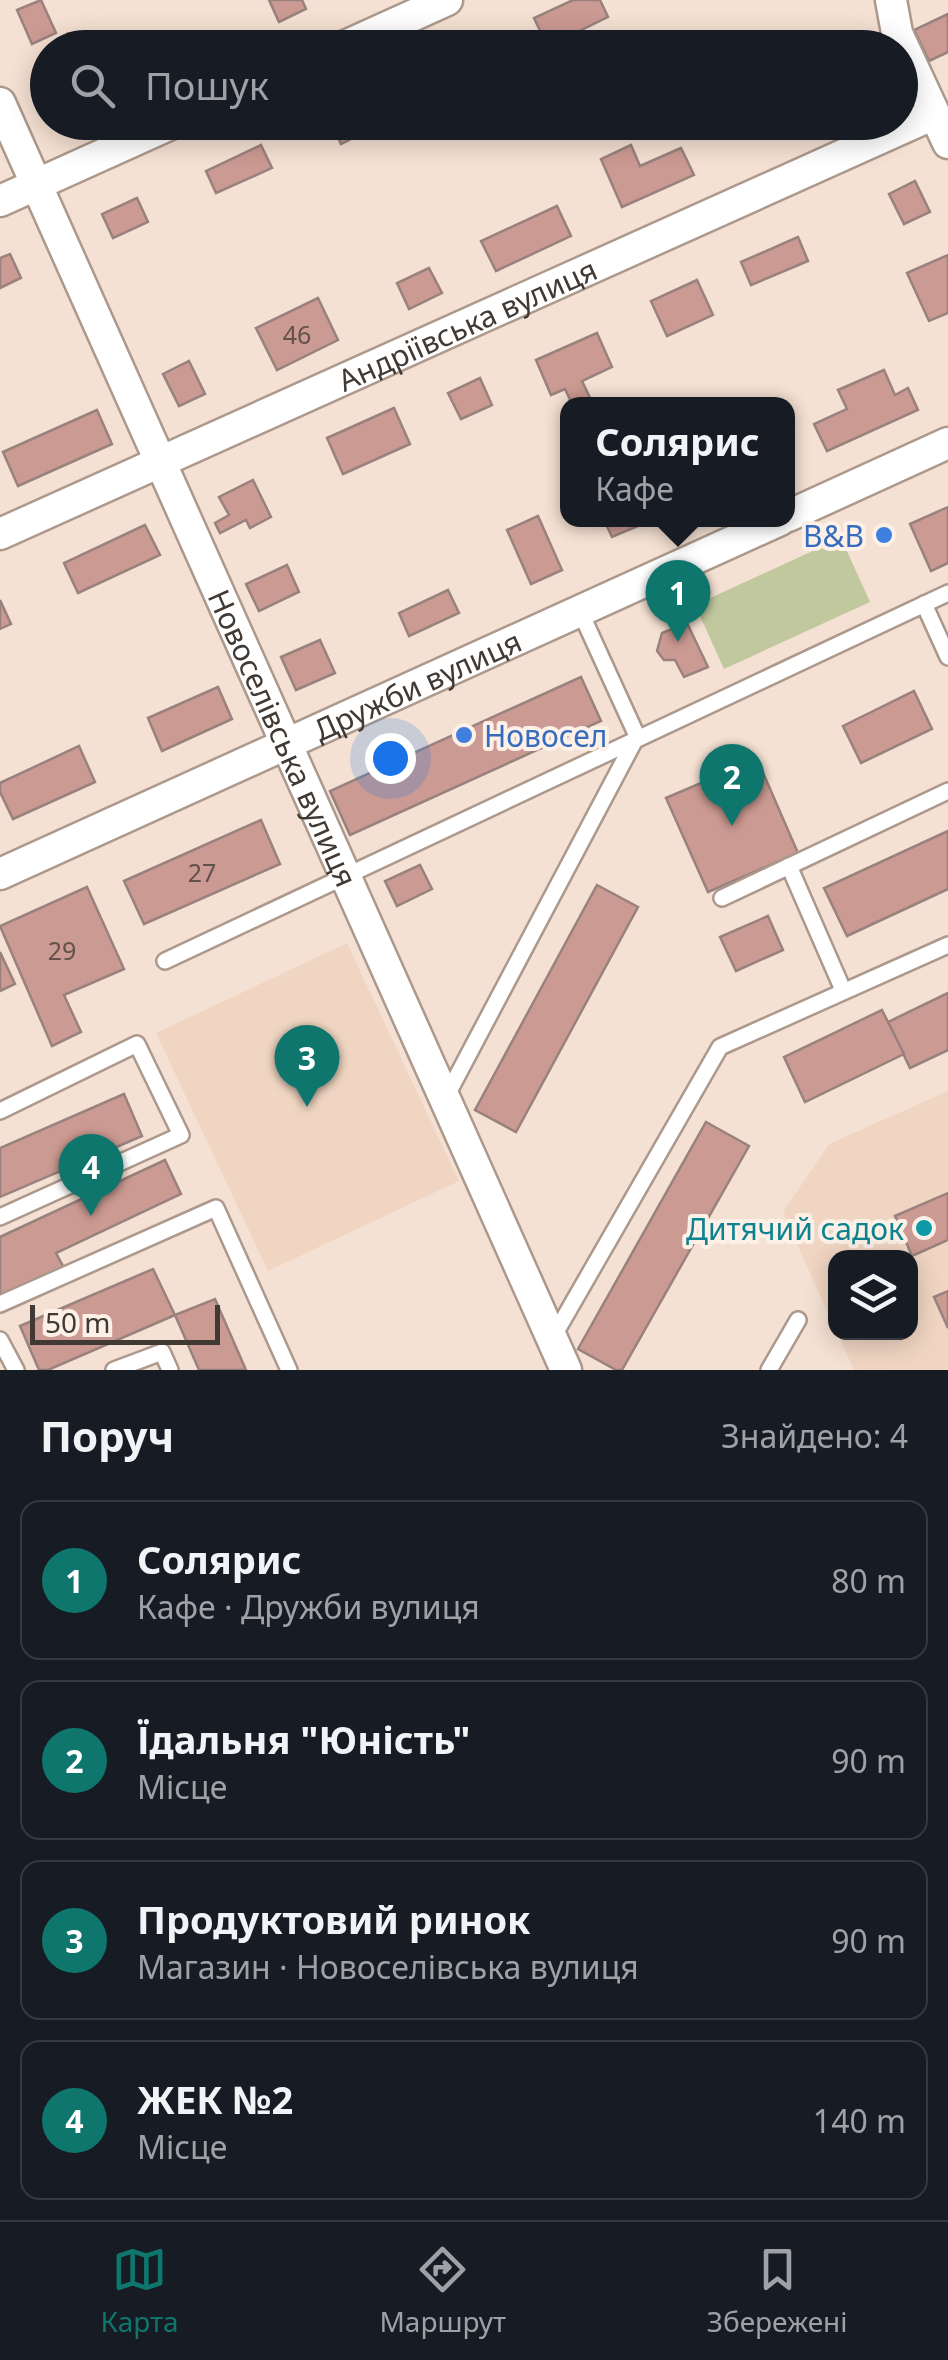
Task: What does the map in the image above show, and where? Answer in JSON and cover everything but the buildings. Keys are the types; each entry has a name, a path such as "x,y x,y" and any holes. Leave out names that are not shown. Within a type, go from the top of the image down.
{"street":[{"path":"381,30 447,0"},
{"path":"891,0 896,30"},
{"path":"918,79 948,143"},
{"name":"Новоселівська вулиця","path":"0,103 566,1370"},
{"name":"Андріївська вулиця","path":"918,121 934,114"},
{"path":"0,201 135,140"},
{"name":"Андріївська вулиця","path":"0,534 876,140"},
{"path":"795,513 948,443"},
{"name":"Дружби вулиця","path":"0,874 765,527"}],"lane":[{"path":"165,961 948,593"},
{"path":"924,604 948,657"},
{"path":"580,611 637,736"},
{"path":"444,1100 637,736"},
{"path":"722,898 948,791"},
{"path":"790,866 844,990"},
{"path":"552,1340 720,1047 948,945"},
{"path":"0,1111 137,1044 181,1134 0,1217"},
{"path":"0,1304 216,1208 288,1370"},
{"path":"770,1370 798,1320"},
{"path":"0,1340 16,1370"},
{"path":"114,1370 162,1352 170,1370"}],"shaded area":[{"path":"347,943 459,1181 268,1271 156,1033"},
{"path":"948,1091 948,1370 854,1370 840,1340 918,1340 918,1250 828,1250 828,1313 783,1212 829,1144"}],"green space":[{"path":"841,538 870,602 724,669 695,605"}],"place":[{"name":"В&В","path":"884,535"},
{"name":"Солярис","path":"678,642"},
{"name":"Новосел","path":"464,735"},
{"name":"Їдальня \"Юність\"","path":"732,826"},
{"name":"Продуктовий ринок","path":"307,1107"},
{"name":"ЖЕК №2","path":"91,1216"},
{"name":"Дитячий садок","path":"924,1228"}]}
